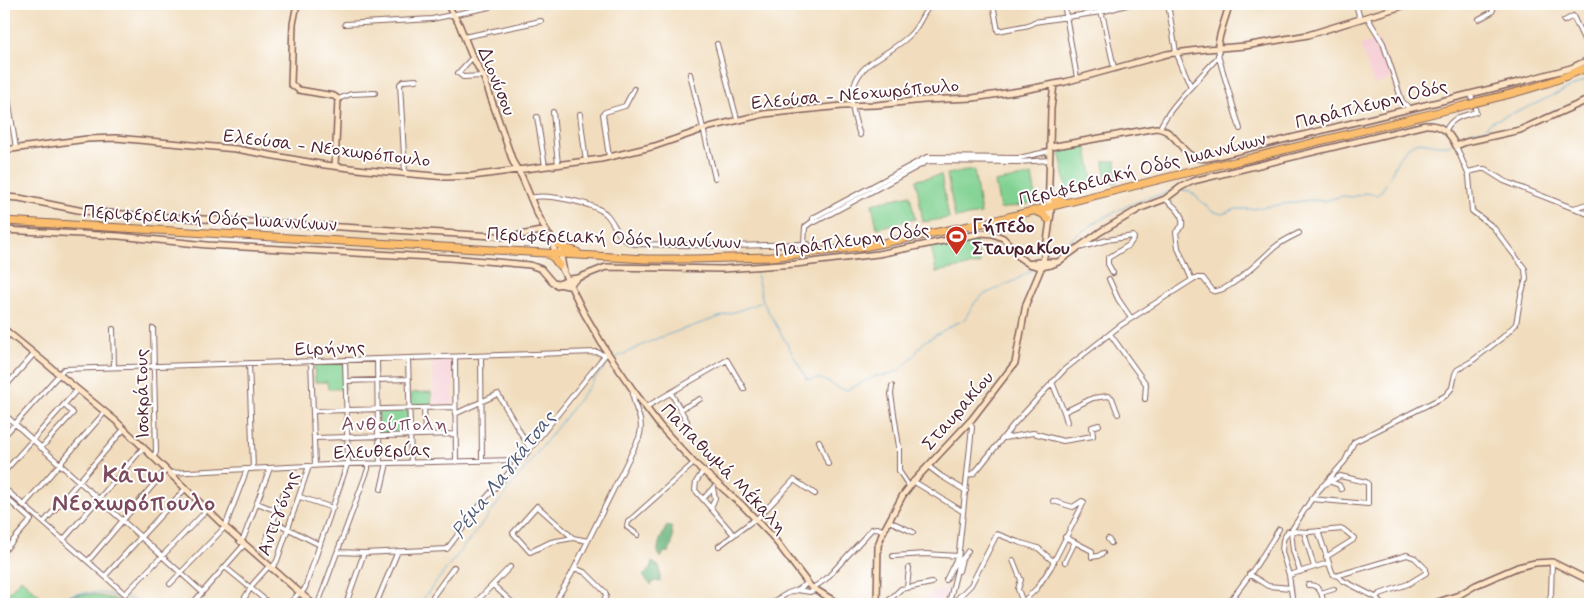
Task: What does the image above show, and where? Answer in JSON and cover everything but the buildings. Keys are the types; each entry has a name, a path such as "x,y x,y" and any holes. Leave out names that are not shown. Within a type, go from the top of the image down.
{"highway":[{"name":"Περιφερειακή Οδός Ιωαννίνων","path":"4,221 587,256 693,260 808,254 904,240 1034,211 1474,103 1543,85 1590,66"},
{"path":"1050,191 1054,199 1065,202"},
{"path":"1034,211 1043,214 1048,219"},
{"path":"557,244 587,256"},
{"path":"542,253 553,257 559,265"}],"street":[{"path":"297,4 293,24 291,84 299,90 332,95 338,99"},
{"name":"Διονύσου","path":"446,4 454,14 472,57 483,76 511,159 522,177 542,224 550,236"},
{"path":"345,24 424,20 487,8 491,4"},
{"path":"860,136 851,106 853,88 871,63 908,37 932,4"},
{"path":"993,4 998,32 1029,25 1034,22 1100,12 1130,4"},
{"path":"1064,4 1077,78"},
{"path":"1098,4 1104,21 1114,68"},
{"path":"1168,4 1176,52 1192,87"},
{"path":"1229,4 1218,41 1218,56 1240,129"},
{"path":"1356,4 1360,19"},
{"name":"Ελεούσα - Νεοχωρόπουλο","path":"4,150 90,138 116,138 236,149 334,166 405,174 461,177 586,162 655,146 703,129 736,120 777,112 980,97 1054,84 1176,52 1244,46 1302,36 1408,4"},
{"path":"1479,19 1492,12 1495,4"},
{"path":"1564,20 1573,16 1590,52"},
{"path":"1367,17 1383,43 1402,101 1410,109"},
{"path":"464,37 541,21"},
{"path":"717,44 736,120"},
{"path":"530,198 549,197 596,208 607,215 622,238 635,244 729,246 806,244 805,227 813,218 927,157 1019,158 1050,149 1149,128 1160,128 1218,56"},
{"path":"472,57 458,72 463,76 483,76"},
{"name":"Παράπλευρη Οδός","path":"1160,128 1170,133 1191,157 1203,159 1565,70 1590,59"},
{"path":"690,74 715,178"},
{"path":"405,174 400,84 404,80 416,80"},
{"path":"1049,227 1051,109 1054,84"},
{"path":"609,157 603,114 625,106 634,89"},
{"path":"7,92 16,148"},
{"path":"338,99 351,94 375,93"},
{"path":"1293,604 1289,575 1282,550 1289,531 1311,499 1346,461 1354,442 1446,394 1452,388 1457,371 1503,337 1516,323 1526,279 1525,269 1493,227 1473,212 1468,172 1446,130 1451,122 1457,118 1476,112 1471,94"},
{"path":"334,166 338,99"},
{"path":"1456,146 1520,130 1590,99"},
{"path":"553,112 558,165"},
{"path":"580,114 586,162"},
{"path":"537,117 545,166"},
{"name":"Παράπλευρη Οδός","path":"557,285 599,268 609,266 723,269 821,262 878,254 983,233 993,234 1002,238 1029,264 1051,266 1094,235 1141,208 1165,199 1189,183 1421,126 1435,125 1446,130"},
{"path":"1225,154 1230,172"},
{"path":"812,221 815,222 927,162 1022,162 1050,160"},
{"path":"1468,172 1481,168 1485,169 1504,181 1590,215"},
{"path":"4,197 93,213 510,238 546,230"},
{"path":"1165,199 1178,209 1182,218 1182,226 1176,232 1177,243 1192,280"},
{"path":"1574,208 1590,203"},
{"path":"1049,207 1049,227"},
{"path":"532,234 542,224"},
{"name":"Σταυρακίου","path":"876,604 877,551 884,530 909,486 969,422 1015,364 1028,299 1042,264 1049,227"},
{"path":"4,230 119,236 206,245 512,263 536,266 543,271 551,282 557,285 570,286"},
{"path":"968,475 973,474 977,470 1065,369 1110,334 1192,280 1202,278 1212,291 1220,291 1250,271 1277,246 1299,233"},
{"path":"550,236 557,244 559,265 564,272"},
{"path":"550,236 564,272"},
{"path":"1077,248 1080,249 1101,241 1124,236 1134,236 1131,244 1108,258 1108,264 1113,273"},
{"name":"Παπαθωμά Μέκαλη","path":"564,272 606,354 646,407 694,463 756,519 808,583 814,589 839,604"},
{"name":"Παράπλευρη Οδός","path":"570,286 578,278"},
{"path":"1109,278 1118,299 1132,318"},
{"name":"Ισοκράτους","path":"153,328 156,452 153,458"},
{"path":"4,329 105,412 224,527 312,604"},
{"path":"113,329 114,367"},
{"path":"4,340 9,334"},
{"path":"1110,334 1146,384 1145,399"},
{"name":"Ειρήνης","path":"58,374 64,369 114,367 597,352 606,354"},
{"path":"4,388 34,354"},
{"path":"338,552 364,553 446,549 485,499 515,466 517,460 523,458 606,354"},
{"path":"481,356 482,461"},
{"path":"455,357 456,462"},
{"path":"408,358 411,462"},
{"path":"377,359 380,463"},
{"path":"289,604 305,588 348,464 345,360"},
{"path":"646,407 727,360 744,389"},
{"path":"311,361 315,466"},
{"path":"249,363 254,469"},
{"path":"4,436 58,374"},
{"path":"346,381 409,379"},
{"path":"1052,382 1068,422"},
{"path":"892,386 899,471 909,486"},
{"path":"4,472 77,390"},
{"path":"554,604 575,568 640,435 641,420 632,400 633,390"},
{"path":"671,392 687,421"},
{"path":"455,414 495,394 499,394 530,449"},
{"path":"1064,412 1095,398 1108,396 1112,398 1118,414"},
{"path":"681,410 700,399"},
{"path":"41,448 73,413 64,405"},
{"path":"313,411 455,407"},
{"path":"424,408 425,435"},
{"path":"24,505 105,412"},
{"path":"4,414 202,592"},
{"path":"955,580 962,511 968,475 972,427 969,422"},
{"path":"1004,438 1033,433 1061,441 1070,440 1093,436 1092,426 1098,425"},
{"path":"44,522 124,429"},
{"path":"314,438 456,434"},
{"path":"819,441 828,464"},
{"path":"64,539 143,448"},
{"name":"Ελευθερίας","path":"167,472 348,464 517,460"},
{"path":"381,489 386,463"},
{"path":"638,535 627,527 628,522 694,463"},
{"path":"318,604 368,469 368,464"},
{"name":"Αντιγόνης","path":"241,604 250,588 277,561 309,466"},
{"path":"928,466 966,491"},
{"path":"192,604 242,543 270,468"},
{"path":"170,584 224,527 247,469"},
{"path":"703,471 697,480 695,488 734,535"},
{"path":"88,561 167,472"},
{"path":"1311,499 1367,504 1368,502 1367,483 1342,476 1322,486"},
{"path":"719,546 756,519 793,480 815,494"},
{"path":"913,481 962,511"},
{"path":"1330,482 1339,485 1341,488"},
{"path":"703,499 717,483"},
{"path":"4,488 125,594 207,510"},
{"path":"711,508 715,498 713,488"},
{"path":"105,576 185,489"},
{"path":"263,549 284,492"},
{"path":"4,496 31,520 4,551"},
{"path":"300,497 333,508"},
{"path":"1022,604 1041,583 1054,562 1084,502 1073,507 1053,501"},
{"path":"257,503 277,511"},
{"path":"573,538 537,506 512,533 530,552 551,542 573,538 588,541"},
{"path":"273,521 320,545"},
{"path":"889,521 913,532"},
{"path":"797,590 808,592 814,589 828,577 872,529 884,530"},
{"path":"1289,531 1318,532 1344,529 1354,538 1326,557"},
{"path":"1227,604 1241,588 1278,530"},
{"path":"1289,531 1300,572"},
{"path":"1304,532 1314,568"},
{"path":"1318,532 1333,574 1376,597 1381,604"},
{"path":"968,551 962,559 955,580 950,598 952,604 971,585 997,534 1038,548 1054,562"},
{"path":"1065,537 1092,551 1092,557 1103,553"},
{"path":"1108,539 1111,544"},
{"path":"1065,562 1075,542"},
{"path":"376,604 398,551"},
{"path":"346,604 364,553"},
{"path":"893,556 931,554 958,556"},
{"path":"946,580 958,556"},
{"path":"1338,576 1342,573 1405,556 1415,558 1426,569 1426,573 1418,579 1376,597"},
{"path":"1012,560 1021,580 1018,589 1022,604"},
{"path":"1432,604 1447,602 1476,585 1518,567 1537,562 1552,562 1590,581"},
{"path":"1548,604 1551,594 1552,562"},
{"path":"1289,575 1328,563"},
{"path":"224,567 270,604"},
{"path":"438,604 434,600 434,596 454,567"},
{"path":"474,604 510,567"},
{"path":"575,568 588,574 605,592 603,604"},
{"path":"907,588 910,568"},
{"path":"1249,574 1268,586 1291,588"},
{"path":"770,604 788,592 797,590 808,583"},
{"path":"885,604 898,591 932,583"},
{"path":"493,585 514,604"},
{"path":"1308,585 1317,586 1321,593 1323,604"},
{"path":"1321,593 1334,589"},
{"path":"506,604 509,600"}],"shaded area":[{"path":"1379,39 1392,79 1374,85 1360,45"},
{"path":"453,359 453,405 434,405 432,360"},
{"path":"951,589 948,604 922,604 932,591"}],"green space":[{"path":"1086,144 1094,185 1067,190 1059,149"},
{"path":"1104,161 1116,161 1117,182 1106,183"},
{"name":"Γήπεδο Σταυρακίου","path":"974,170 981,214 955,218 947,174"},
{"name":"Γήπεδο Σταυρακίου","path":"941,175 949,218 923,222 916,180"},
{"path":"1032,175 1037,202 1000,209 995,182"},
{"path":"910,195 915,219 877,228 872,204"},
{"name":"Γήπεδο Σταυρακίου","path":"975,237 980,264 936,272 931,245"},
{"path":"344,362 345,389 328,389 327,382 315,382 314,363"},
{"path":"431,392 432,405 411,406 411,393"},
{"path":"408,410 409,433 379,434 378,411"},
{"path":"667,525 671,527 673,534 672,543 669,552 664,552 661,558 658,546"},
{"path":"652,562 660,567 660,582 655,581 651,585 643,576 651,568"},
{"path":"21,579 45,600 41,604 4,604 4,598"},
{"path":"81,594 137,604 56,604 68,597"}],"waterway":[{"name":"Ρέμα Λαγκάτσας","path":"1458,142 1473,131 1485,129 1490,123 1590,78"},
{"name":"Ρέμα Λαγκάτσας","path":"1181,190 1190,191 1212,211 1222,214 1236,209 1252,209 1310,200 1324,201 1365,193 1377,195 1383,189 1398,160 1408,147 1416,143 1451,144"},
{"name":"Ρέμα Λαγκάτσας","path":"1047,259 1073,237 1120,209 1170,192"},
{"name":"Ρέμα Λαγκάτσας","path":"615,358 658,338 763,302 807,379 821,379 847,390 876,376 888,375 901,369 924,342 954,324 963,321 976,301 983,295 1014,281 1034,269"},
{"path":"756,273 763,301"},
{"name":"Ρέμα Λαγκάτσας","path":"419,604 609,361"},
{"name":"Ρέμα Λαγκάτσας","path":"51,604 76,594 88,593 113,595 151,604"}],"place":[{"name":"Γήπεδο Σταυρακίου","path":"956,255"}],"district":[{"name":"Ανθούπολη","path":"395,423"},
{"name":"Κάτω Νεοχωρόπουλο","path":"134,488"}]}
